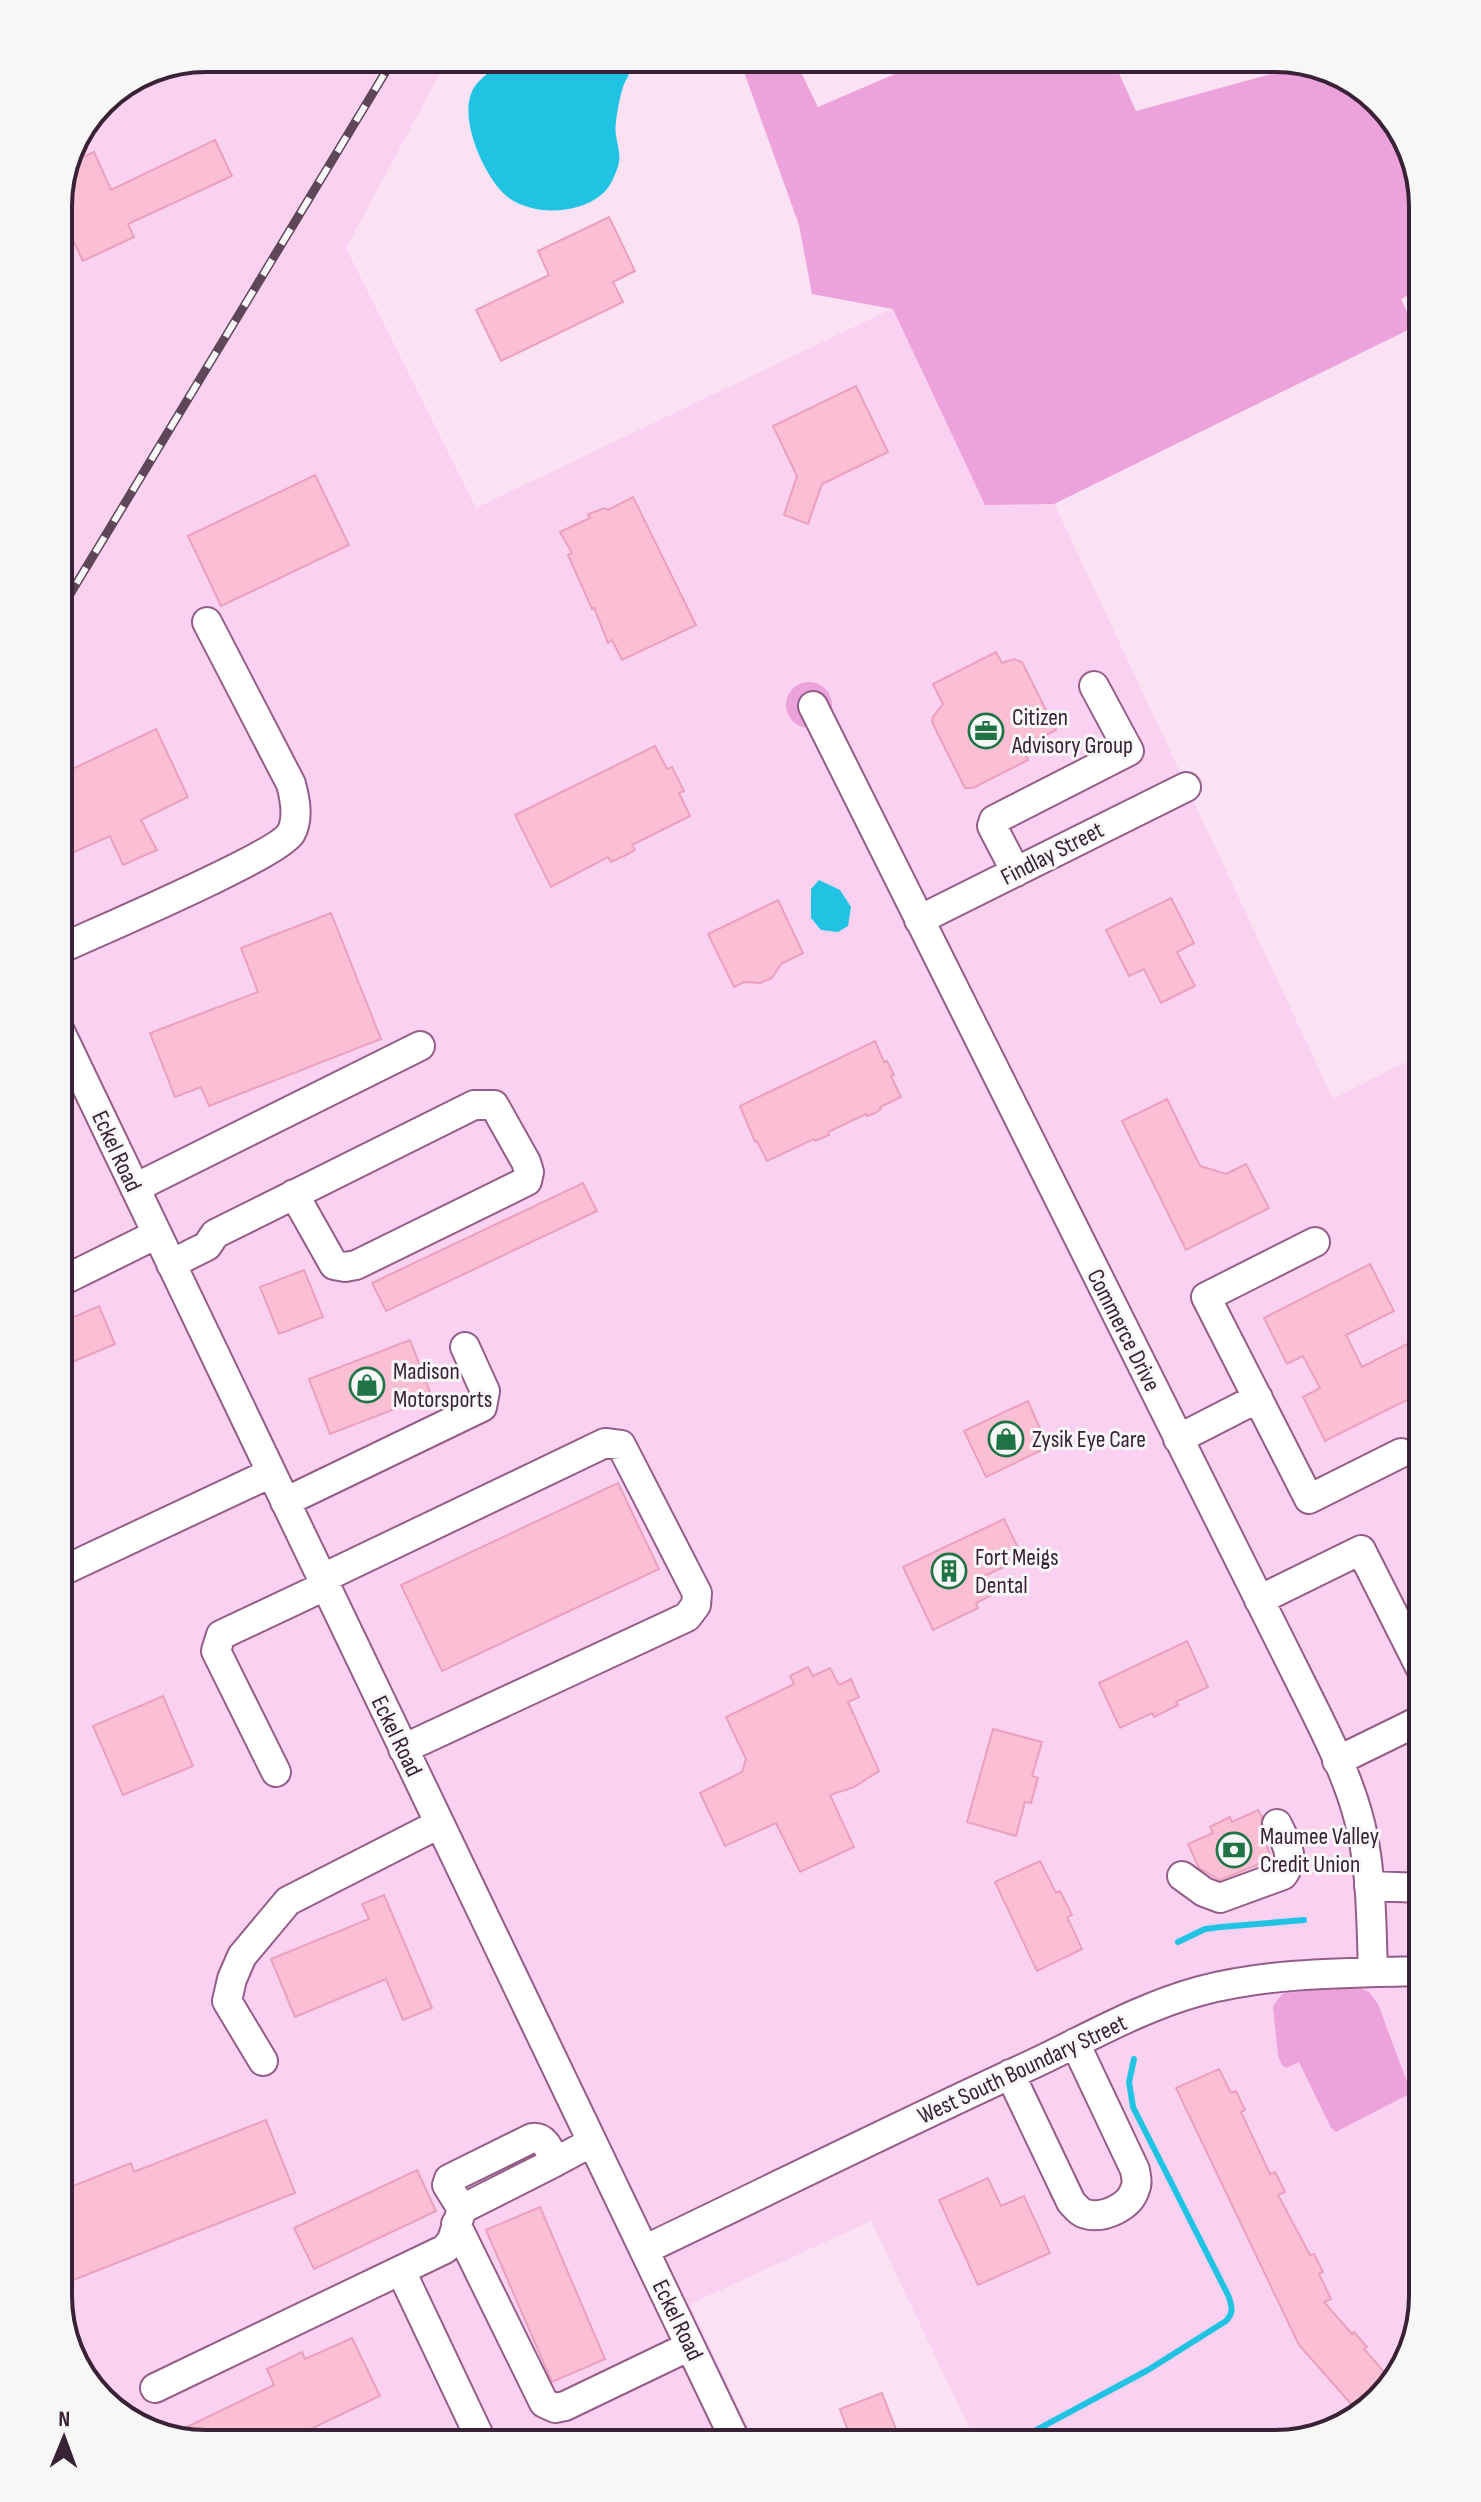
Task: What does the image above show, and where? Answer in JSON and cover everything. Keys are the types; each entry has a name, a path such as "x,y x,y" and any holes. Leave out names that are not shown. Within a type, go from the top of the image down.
{"street":[{"path":"72,943 279,845 291,833 296,805 291,784 207,622"},
{"path":"1016,872 992,826 994,820 1129,751 1094,686"},
{"name":"Commerce Drive","path":"813,706 1337,1761 1358,1813 1369,1886 1373,1972"},
{"name":"Findlay Street","path":"919,920 1186,787"},
{"path":"135,1188 420,1046"},
{"name":"Eckel Road","path":"72,1056 730,2430"},
{"path":"171,1264 207,1246 215,1234 294,1194 474,1105 494,1105 529,1172 527,1181 356,1265 345,1267 334,1265 294,1194"},
{"path":"72,1276 157,1234"},
{"path":"1315,1242 1206,1297 1309,1499 1401,1453"},
{"path":"285,1502 482,1407 485,1391 465,1347"},
{"path":"1178,1439 1258,1398"},
{"path":"276,1772 216,1651 221,1635 605,1443 621,1445 697,1593 696,1605 687,1617 403,1749"},
{"path":"72,1566 271,1473"},
{"path":"1259,1600 1361,1550 1409,1645"},
{"path":"1337,1761 1409,1726"},
{"path":"263,2061 227,2001 242,1956 288,1901 439,1824"},
{"path":"1182,1876 1204,1892 1220,1898 1283,1875 1291,1861 1291,1854 1277,1824"},
{"path":"1369,1886 1409,1887"},
{"name":"West South Boundary Street","path":"644,2250 1127,2018 1199,1992 1247,1981 1409,1971"},
{"path":"1010,2074 1071,2202 1083,2214 1100,2216 1119,2208 1132,2197 1137,2186 1135,2170 1075,2043"},
{"path":"592,2142 555,2162 543,2140 538,2137 449,2179 447,2185 544,2403 555,2408 565,2406 690,2346"},
{"path":"155,2388 445,2249 452,2240 459,2216"},
{"path":"401,2271 476,2430"}],"shaded area":[{"path":"206,72 440,72 346,248 476,508 950,281 1333,1099 1409,1060 1409,2296 1404,2331 1386,2371 1350,2407 1334,2416 1293,2429 970,2430 871,2221 690,2304 749,2430 197,2430 163,2423 118,2397 95,2371 86,2355 73,2314 72,197 82,155 111,111 155,82 180,75"},
{"path":"744,72 801,72 818,107 899,72 1118,72 1136,111 1284,72 1318,79 1350,95 1376,118 1395,147 1402,163 1409,206 1409,295 1401,299 1409,316 1409,329 1054,504 985,505 893,309 812,294 799,225"},
{"path":"809,682 826,688 832,705 826,722 809,728 792,722 786,705 792,688"},
{"path":"1360,1988 1369,1992 1378,2004 1409,2094 1336,2132 1331,2128 1299,2062 1286,2068 1278,2056 1273,2006 1282,1994 1292,1990"}],"water":[{"path":"489,72 629,72 615,128 619,163 606,190 580,206 556,210 531,208 509,198 492,179 472,135 469,106 473,89"},
{"path":"819,880 840,890 851,907 848,926 838,932 821,930 811,918 811,889"}],"building":[{"path":"215,140 232,176 128,224 134,237 83,261 72,238 72,197 81,158 94,152 111,190"},
{"path":"609,217 635,271 613,282 623,302 501,361 476,310 549,275 538,251"},
{"path":"856,386 888,452 822,484 808,524 784,515 797,476 773,426"},
{"path":"315,475 349,545 221,606 188,536"},
{"path":"633,497 696,625 622,660 612,640 608,643 568,555 572,553 560,532 590,518 588,514 605,508 608,510"},
{"path":"996,652 1002,663 1014,659 1022,662 1056,730 1022,748 1028,760 973,788 965,788 932,722 943,704 933,684"},
{"path":"156,729 188,797 141,820 157,850 123,865 110,836 72,853 72,769"},
{"path":"655,746 667,769 672,767 684,791 679,793 690,816 632,845 635,850 624,856 611,862 608,857 551,887 515,815"},
{"path":"1171,898 1194,943 1177,952 1195,986 1161,1003 1144,969 1129,976 1106,930"},
{"path":"778,900 803,953 781,964 772,978 760,983 744,982 734,987 708,934"},
{"path":"331,913 381,1039 209,1106 201,1087 175,1097 150,1033 258,992 241,948"},
{"path":"875,1041 894,1075 891,1076 901,1097 880,1107 875,1113 866,1114 828,1132 829,1135 767,1161 740,1106"},
{"path":"1167,1099 1200,1166 1226,1174 1246,1164 1269,1208 1186,1250 1122,1121"},
{"path":"583,1183 597,1211 386,1311 372,1283"},
{"path":"1370,1264 1394,1311 1346,1335 1362,1367 1409,1343 1409,1399 1325,1441 1303,1397 1320,1388 1303,1356 1287,1364 1264,1318"},
{"path":"304,1270 323,1317 279,1334 260,1287"},
{"path":"99,1306 115,1344 72,1362 72,1318"},
{"path":"410,1340 431,1395 330,1434 309,1379"},
{"name":"Zysik Eye Care","path":"1028,1401 1048,1447 986,1477 964,1431"},
{"path":"618,1483 659,1569 442,1671 401,1585"},
{"name":"Fort Meigs Dental","path":"1004,1519 1023,1558 984,1576 992,1595 976,1603 978,1608 933,1630 903,1567"},
{"path":"1187,1641 1208,1687 1176,1702 1178,1705 1154,1717 1152,1713 1120,1728 1099,1683"},
{"path":"808,1667 813,1676 830,1668 839,1685 851,1679 859,1697 848,1702 879,1771 854,1787 830,1795 854,1847 800,1872 776,1823 725,1846 700,1793 742,1772 746,1759 726,1717 794,1684 790,1676"},
{"path":"163,1696 193,1766 123,1795 93,1726"},
{"path":"993,1729 1042,1742 1032,1776 1038,1778 1031,1803 1025,1802 1016,1836 967,1822"},
{"name":"Maumee Valley Credit Union","path":"1258,1810 1262,1817 1261,1831 1272,1859 1220,1880 1199,1868 1188,1844 1213,1833 1210,1827 1230,1817 1232,1822"},
{"path":"1040,1861 1056,1893 1060,1891 1072,1915 1067,1917 1082,1949 1037,1971 995,1882"},
{"path":"384,1895 432,2008 403,2020 386,1979 295,2017 271,1959 369,1919 362,1904"},
{"path":"1219,2069 1231,2093 1236,2091 1245,2110 1241,2112 1270,2174 1275,2172 1285,2192 1278,2195 1310,2255 1314,2254 1323,2272 1319,2274 1331,2299 1324,2302 1367,2347 1364,2349 1385,2373 1352,2405 1299,2345 1176,2088"},
{"path":"266,2120 295,2193 72,2281 72,2186 131,2163 134,2172"},
{"path":"417,2170 436,2211 314,2269 294,2228"},
{"path":"988,2178 1001,2206 1024,2196 1050,2253 978,2285 939,2200"},
{"path":"540,2207 605,2359 552,2382 486,2230"},
{"path":"352,2338 380,2396 308,2430 185,2428 274,2385 267,2369 302,2352 305,2359"},
{"path":"882,2393 896,2430 848,2430 840,2409"}],"waterway":[{"path":"1178,1942 1205,1929 1304,1920"},
{"path":"1036,2430 1148,2370 1226,2321 1231,2312 1229,2297 1133,2107 1129,2082 1134,2059"}],"railway":[{"path":"72,591 386,72"}],"place":[{"name":"Citizen Advisory Group","path":"986,731"},
{"name":"Madison Motorsports","path":"367,1385"},
{"name":"Zysik Eye Care","path":"1006,1439"},
{"name":"Fort Meigs Dental","path":"949,1571"},
{"name":"Maumee Valley Credit Union","path":"1234,1850"}]}
